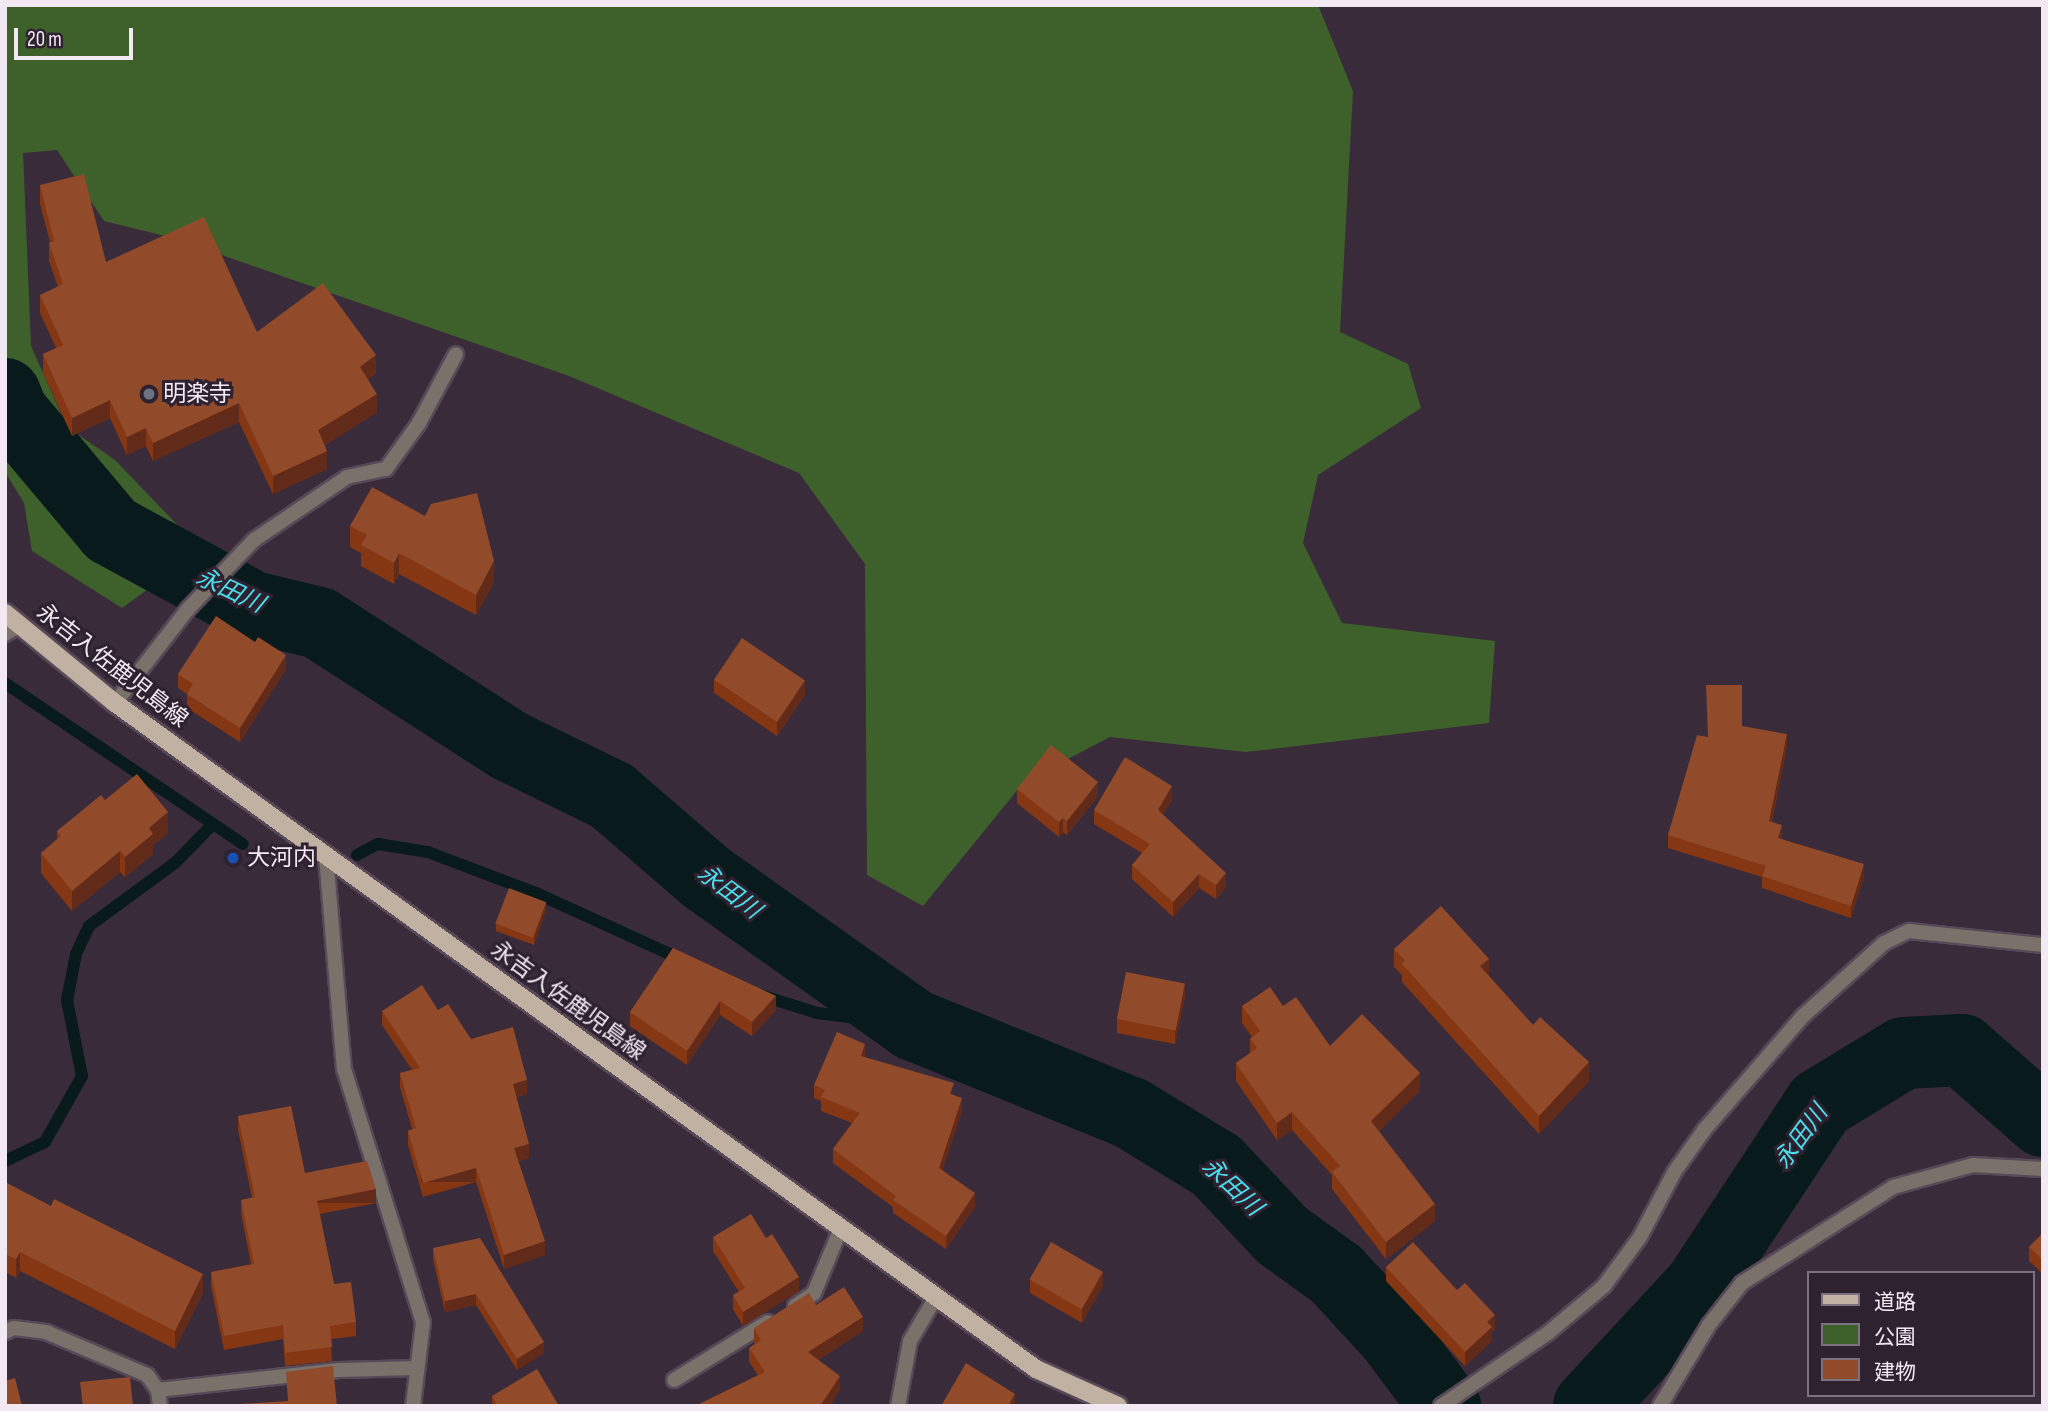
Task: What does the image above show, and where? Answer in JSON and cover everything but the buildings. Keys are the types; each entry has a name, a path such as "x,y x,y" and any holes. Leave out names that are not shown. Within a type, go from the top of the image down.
{"main road":[{"name":"永吉入佐鹿児島線","path":"5,612 12,630 1036,1369 1118,1406"}],"street":[{"path":"116,703 188,608 254,540 347,477 386,468 419,423 456,354"},
{"path":"326,856 344,1069 423,1322 413,1406"},
{"path":"1441,1406 1548,1333 1604,1286 1640,1237 1675,1171 1704,1129 1804,1016 1884,943 1909,931 2043,945"},
{"path":"1660,1406 1709,1325 1742,1283 1893,1187 1973,1165 2043,1169"},
{"path":"674,1380 814,1293 841,1228"},
{"path":"898,1406 910,1341 936,1297"},
{"path":"5,1332 14,1328 46,1332 147,1375 158,1390 160,1406"},
{"path":"158,1390 339,1370 417,1368"}],"green space":[{"path":"5,5 1318,5 1353,91 1340,332 1408,364 1421,408 1318,475 1303,543 1342,623 1495,641 1489,723 1246,752 1110,737 1024,782 923,906 867,875 865,564 799,473 569,376 173,238 104,221 57,150 23,153 31,346 67,427 115,460 186,534 177,568 122,608 32,551 24,503 5,472"}],"waterway":[{"name":"永田川","path":"5,394 12,412 111,530 253,607 319,623 510,746 612,796 707,878 914,1025 1131,1113 1217,1166 1282,1235 1337,1275 1394,1337 1445,1406"},
{"path":"5,683 243,844"},
{"path":"5,1161 45,1142 82,1076 67,1000 76,954 89,926 176,862 213,824"},
{"path":"357,855 378,844 428,852 536,893 683,960"},
{"path":"760,995 817,1013 914,1025"},
{"name":"永田川","path":"1589,1406 1700,1286 1820,1104 1904,1053 1962,1050 2043,1121"}],"place":[{"name":"明楽寺","path":"149,394"},
{"name":"大河内","path":"233,858"}]}
